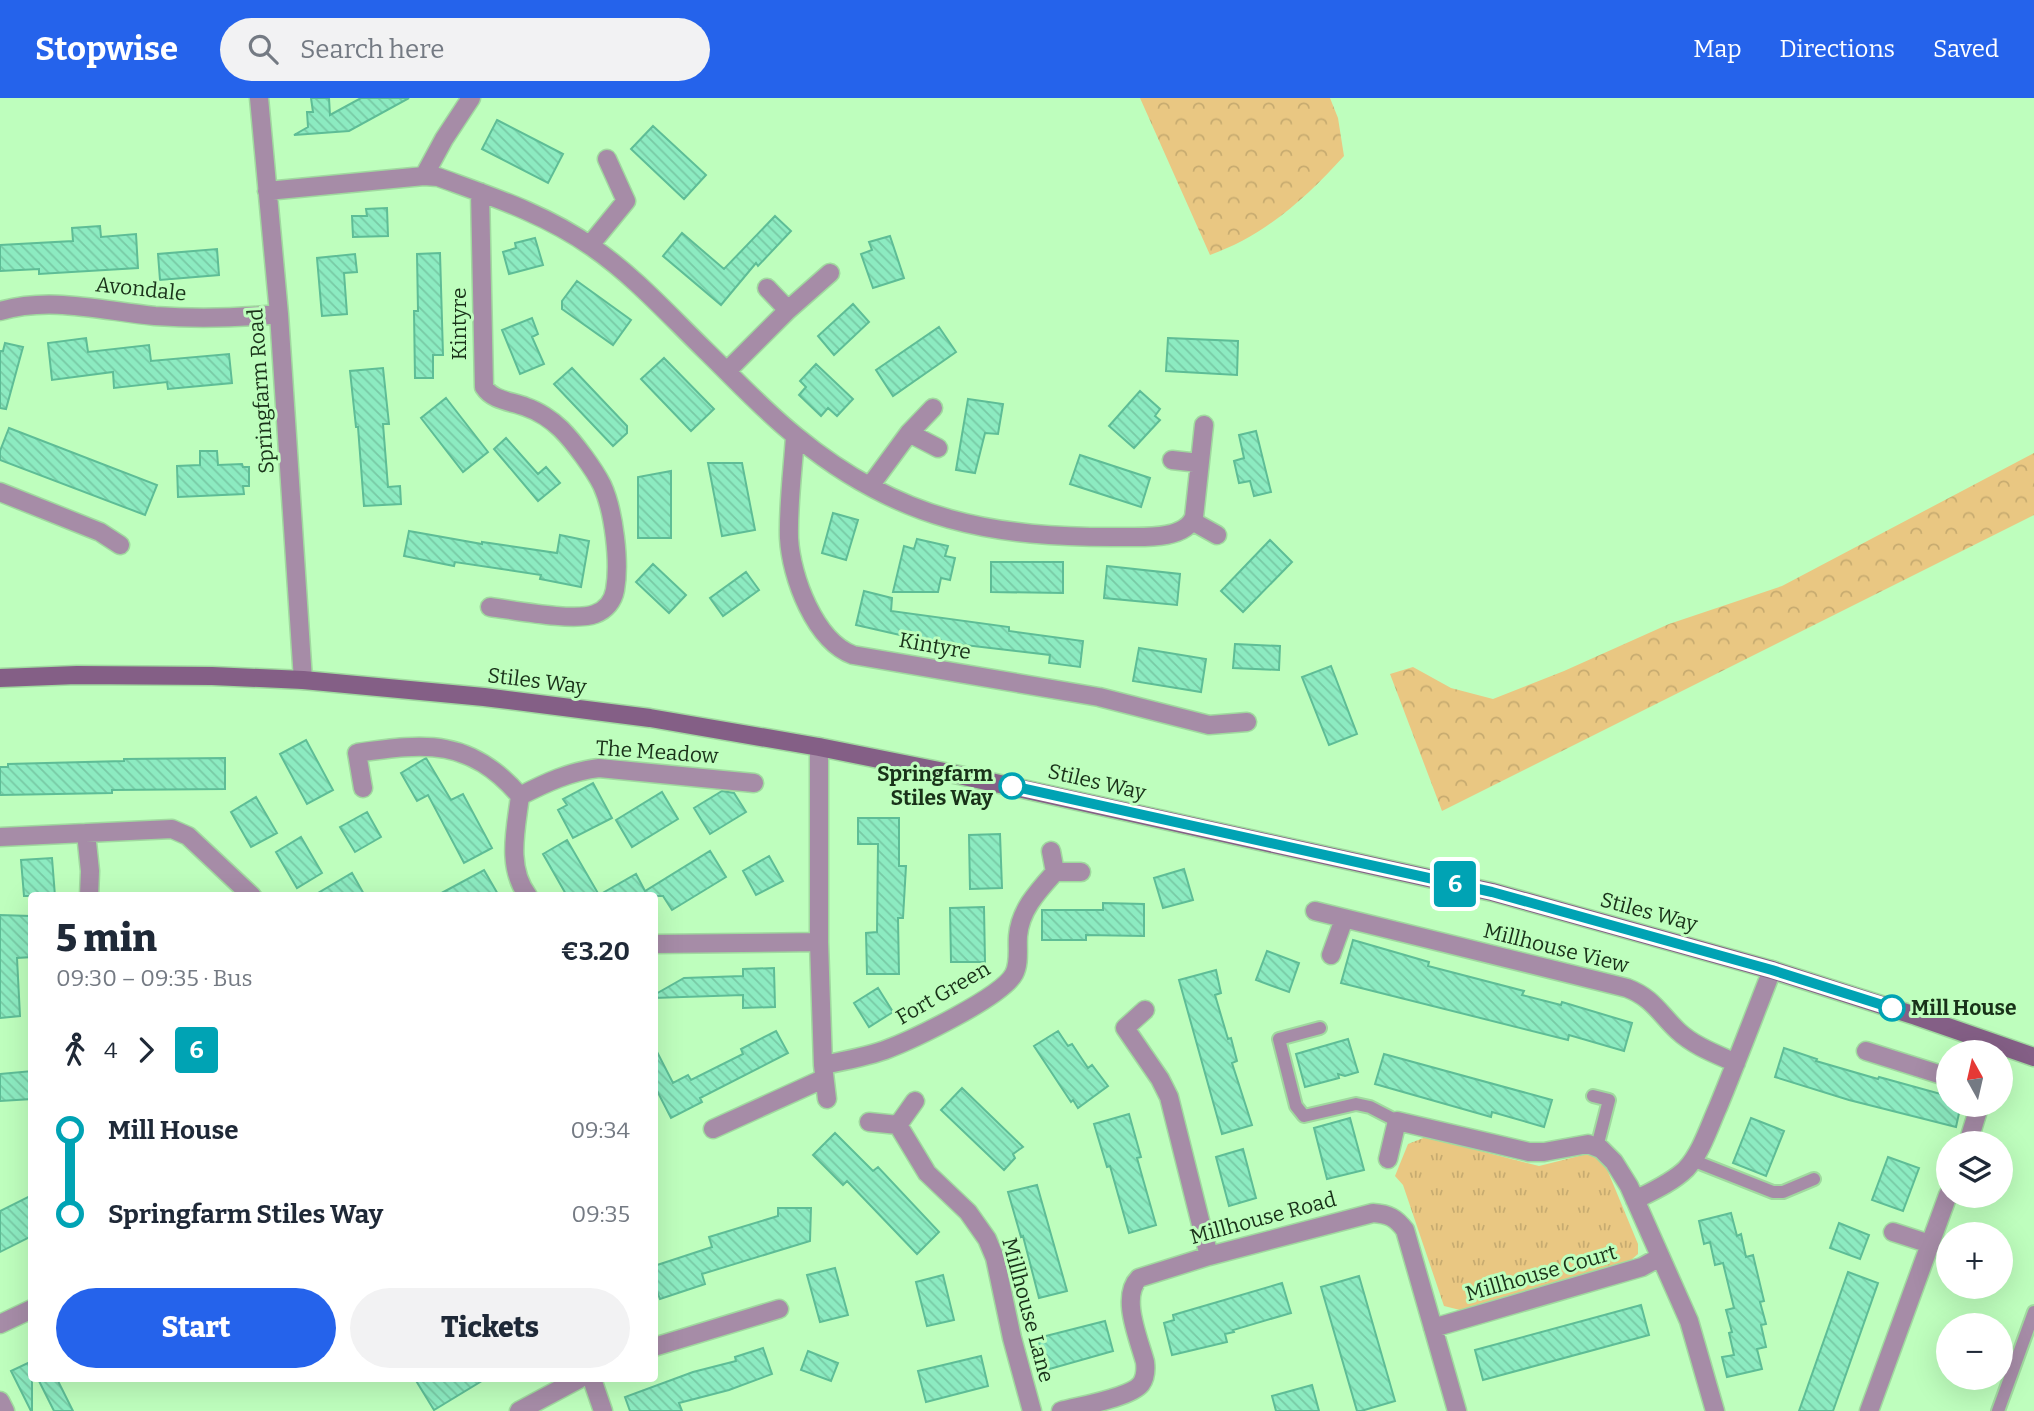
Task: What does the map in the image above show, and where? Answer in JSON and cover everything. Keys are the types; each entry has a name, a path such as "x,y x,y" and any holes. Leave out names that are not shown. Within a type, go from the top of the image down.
{"main road":[{"name":"Stiles Way","path":"0,678 118,675 303,681 484,697 650,718 819,747 959,775 1492,892 1772,970 2034,1056"}],"street":[{"name":"Springfarm Road","path":"259,98 279,314 303,681"},
{"path":"424,176 471,98"},
{"path":"590,245 626,201 607,159"},
{"path":"267,191 424,176 438,177 536,215 590,245 629,275 795,436 830,463 915,509 937,517 1014,533 1126,537 1174,533 1187,527 1192,521 1204,425"},
{"name":"Kintyre","path":"481,192 484,387 491,396 528,407 562,429 591,468 609,504 616,567 612,598 609,604 596,614 575,617 489,607"},
{"path":"727,370 788,310 830,274"},
{"path":"767,288 788,310"},
{"name":"Avondale","path":"0,311 38,304 84,306 154,316 225,319 279,314"},
{"path":"870,486 909,433 933,408"},
{"path":"909,433 938,448"},
{"name":"Kintyre","path":"795,436 789,537 793,561 808,608 819,629 841,651 1099,697 1209,725 1247,722"},
{"path":"1172,460 1199,463"},
{"path":"0,492 100,532 120,545"},
{"path":"1192,521 1217,535"},
{"path":"363,788 357,753 422,745 442,746 465,754 491,769 520,796 515,864 517,878 526,892"},
{"path":"819,747 819,943 823,1072 827,1099"},
{"name":"The Meadow","path":"520,796 561,777 585,769 599,768 754,783"},
{"path":"0,837 158,828 181,832 248,892"},
{"path":"86,833 89,892"},
{"path":"1051,852 1055,872 1081,872"},
{"name":"Fort Green","path":"823,1072 903,1043 986,998 1007,982 1016,968 1023,913 1055,872"},
{"name":"Millhouse View","path":"1315,911 1627,988 1649,999 1679,1032 1736,1063"},
{"path":"1331,955 1344,919"},
{"path":"658,944 819,943"},
{"path":"1635,1200 1678,1175 1692,1160 1736,1063 1772,970"},
{"path":"1146,1010 1125,1028 1169,1097 1209,1256"},
{"path":"1866,1051 1936,1073"},
{"path":"713,1129 823,1072"},
{"path":"869,1122 898,1125 915,1101"},
{"path":"1388,1159 1397,1121 1529,1152 1550,1151 1581,1144 1597,1147 1614,1162 1635,1200 1697,1342 1715,1411"},
{"name":"Millhouse Lane","path":"898,1125 927,1173 968,1212 991,1248 1032,1411"},
{"path":"1869,1411 1943,1208"},
{"name":"Millhouse Road","path":"1061,1411 1124,1394 1139,1386 1146,1371 1129,1301 1133,1284 1146,1274 1373,1213 1391,1216 1398,1220 1405,1230 1457,1411"},
{"path":"1893,1232 1930,1244"},
{"name":"Millhouse Court","path":"1433,1328 1642,1267 1660,1257"},
{"path":"658,1347 779,1309"},
{"path":"0,1324 28,1311"},
{"path":"519,1411 573,1382"},
{"path":"593,1382 603,1411"},
{"path":"0,1401 5,1411"}],"lane":[{"path":"1321,1028 1279,1040 1296,1106 1304,1116 1356,1104 1370,1107 1397,1121"},
{"path":"1593,1096 1609,1100 1597,1147"},
{"path":"1692,1160 1773,1192 1783,1192 1814,1179"},
{"path":"1998,1411 2034,1312"}],"green space":[{"path":"1140,98 1330,98 1338,118 1344,156 1315,187 1283,214 1248,237 1210,255"},
{"path":"2034,453 2034,515 1442,811 1390,674 1413,667 1451,688 1493,699 1669,624 1782,586"},
{"path":"1426,1137 1539,1166 1591,1153 1604,1162 1638,1244 1638,1254 1631,1260 1460,1310 1444,1306 1403,1185 1395,1176 1408,1144"}],"building":[{"path":"311,98 329,98 330,115 361,98 409,98 349,131 294,135 308,127 307,112 313,112"},
{"path":"497,120 563,154 548,183 482,149"},
{"path":"653,126 706,175 684,199 631,149"},
{"path":"387,208 388,236 353,237 352,216 367,216 366,209"},
{"path":"775,216 791,231 758,266 756,263 721,305 663,256 682,233 724,269"},
{"path":"100,226 101,237 136,234 138,268 39,274 39,269 0,271 0,245 73,241 72,228"},
{"path":"890,236 904,278 873,288 861,254 872,250 869,242"},
{"path":"535,238 543,265 509,274 503,252 516,248 515,243"},
{"path":"217,249 219,275 160,280 158,254"},
{"path":"440,253 443,355 433,355 433,378 415,378 417,254"},
{"path":"355,254 357,272 344,273 347,314 322,316 317,258"},
{"path":"577,281 631,320 613,345 562,309 562,301"},
{"path":"853,304 869,322 834,355 818,336"},
{"path":"532,318 538,334 532,337 544,364 520,374 502,330"},
{"path":"939,327 956,352 893,396 876,370"},
{"path":"86,338 88,352 149,345 151,361 229,354 232,383 168,389 167,382 114,388 113,372 52,380 48,343"},
{"path":"1168,338 1238,341 1237,375 1166,371"},
{"path":"5,343 23,347 6,409 0,408 0,351 3,351"},
{"path":"664,358 714,409 691,431 641,379"},
{"path":"816,364 853,399 837,416 828,408 821,416 799,395 806,387 800,381"},
{"path":"383,368 389,424 383,424 388,487 400,486 401,504 364,506 358,427 350,371"},
{"path":"572,368 627,426 627,433 613,446 554,384"},
{"path":"1140,391 1160,409 1155,416 1160,420 1134,448 1109,426"},
{"path":"446,398 488,452 463,472 421,418"},
{"path":"968,399 1003,404 998,434 985,433 975,473 956,470"},
{"path":"9,428 157,485 145,515 0,460 0,451"},
{"path":"1256,431 1271,492 1254,496 1250,481 1239,483 1234,461 1244,458 1239,435"},
{"path":"506,438 538,474 546,467 560,483 538,501 494,449"},
{"path":"200,451 217,451 218,465 242,464 243,467 249,467 249,486 243,486 244,494 178,497 177,466 200,465"},
{"path":"1080,455 1150,478 1141,507 1070,484"},
{"path":"708,463 742,463 755,530 722,536"},
{"path":"671,471 671,538 638,538 638,477"},
{"path":"833,513 858,520 846,560 822,553"},
{"path":"409,531 482,544 557,553 560,535 589,541 581,587 540,579 541,575 455,562 454,566 404,556"},
{"path":"917,539 948,546 945,556 955,558 950,580 941,578 938,592 893,592 904,546 914,549"},
{"path":"1270,540 1292,562 1243,612 1221,591"},
{"path":"991,562 1063,562 1063,593 991,592"},
{"path":"653,564 686,595 669,613 636,582"},
{"path":"1107,566 1180,574 1177,605 1104,598"},
{"path":"746,572 759,590 723,616 710,598"},
{"path":"864,591 892,598 891,611 1009,627 1009,631 1083,641 1080,667 1049,663 1050,655 922,640 856,625"},
{"path":"1235,644 1280,646 1279,670 1233,668"},
{"path":"1139,648 1206,659 1201,692 1133,681"},
{"path":"1331,666 1357,734 1329,745 1302,677"},
{"path":"306,740 333,790 307,804 280,754"},
{"path":"225,758 225,789 0,795 0,767 8,767 8,764"},
{"path":"426,758 451,800 463,794 492,848 464,863 428,795 417,801 401,773"},
{"path":"593,783 612,818 573,838 558,810 567,805 563,799"},
{"path":"722,791 734,793 746,812 710,834 694,808"},
{"path":"662,792 678,819 632,847 616,820"},
{"path":"256,797 277,833 251,847 231,812"},
{"path":"367,812 381,837 355,852 340,827"},
{"path":"858,818 899,818 899,866 906,866 903,918 898,918 899,974 867,974 866,933 877,932 878,844 858,844"},
{"path":"1000,834 1002,888 970,889 969,835"},
{"path":"301,837 322,873 297,888 276,852"},
{"path":"567,840 597,892 565,892 543,854"},
{"path":"710,851 726,877 672,910 663,896 658,896 658,892 604,892 636,874 645,891"},
{"path":"769,856 783,881 756,895 743,871"},
{"path":"52,858 55,892 28,892 28,896 24,896 21,860"},
{"path":"1184,869 1193,900 1163,908 1154,878"},
{"path":"484,870 497,892 443,892"},
{"path":"352,873 363,892 320,892"},
{"path":"1103,903 1144,904 1144,936 1086,935 1086,940 1042,940 1042,910 1103,910"},
{"path":"984,907 985,962 951,962 950,908"},
{"path":"0,915 28,916 28,957 17,958 20,1016 0,1018"},
{"path":"1353,940 1429,962 1428,966 1524,991 1522,995 1561,1005 1562,1002 1632,1023 1624,1051 1569,1035 1568,1040 1341,983"},
{"path":"1267,951 1299,963 1289,992 1256,980"},
{"path":"774,968 775,1007 743,1008 743,995 658,998 658,993 684,978 743,976 743,969"},
{"path":"1216,970 1221,993 1215,995 1228,1039 1231,1038 1237,1061 1232,1063 1252,1125 1222,1134 1179,980"},
{"path":"878,988 893,1012 869,1027 854,1003"},
{"path":"776,1031 788,1053 700,1098 702,1102 671,1118 658,1093 658,1054 673,1083 688,1075 691,1080 743,1054 741,1049"},
{"path":"1058,1031 1068,1046 1072,1044 1088,1068 1092,1065 1108,1086 1078,1108 1073,1100 1071,1102 1034,1046"},
{"path":"1348,1039 1358,1072 1345,1076 1338,1074 1339,1078 1305,1087 1296,1054"},
{"path":"1784,1048 1817,1059 1816,1061 1936,1093 1936,1117 1958,1117 1956,1127 1849,1100 1775,1077"},
{"path":"1384,1054 1552,1100 1544,1127 1492,1112 1491,1117 1375,1084"},
{"path":"28,1071 28,1099 0,1101 0,1074"},
{"path":"962,1088 1023,1147 1013,1154 1015,1158 1004,1170 941,1110"},
{"path":"1129,1114 1141,1157 1137,1158 1156,1225 1129,1233 1110,1166 1107,1167 1094,1124"},
{"path":"1350,1118 1364,1170 1327,1179 1314,1128"},
{"path":"1751,1118 1784,1131 1766,1176 1733,1163"},
{"path":"835,1133 873,1171 878,1167 939,1232 917,1254 847,1181 843,1185 813,1155"},
{"path":"1243,1149 1256,1198 1229,1206 1216,1157"},
{"path":"1888,1157 1919,1168 1903,1211 1872,1200"},
{"path":"1037,1185 1067,1291 1039,1298 1008,1192"},
{"path":"28,1197 28,1238 0,1252 0,1211"},
{"path":"778,1208 811,1208 810,1241 702,1274 705,1284 660,1299 658,1265 712,1247 709,1237 778,1216"},
{"path":"1731,1213 1737,1236 1741,1234 1746,1257 1753,1255 1764,1301 1760,1302 1766,1324 1761,1325 1766,1347 1757,1349 1762,1369 1727,1377 1722,1357 1734,1355 1726,1310 1734,1308 1723,1263 1715,1265 1710,1242 1704,1244 1699,1221"},
{"path":"1839,1223 1869,1235 1860,1259 1830,1248"},
{"path":"835,1268 848,1315 820,1322 807,1275"},
{"path":"1848,1272 1878,1283 1833,1411 1799,1411"},
{"path":"943,1275 954,1320 927,1326 916,1282"},
{"path":"1359,1276 1395,1401 1357,1411 1321,1287"},
{"path":"1282,1283 1291,1313 1233,1330 1234,1332 1225,1334 1227,1342 1172,1355 1164,1323 1174,1320 1173,1315"},
{"path":"1641,1305 1649,1335 1483,1380 1475,1350"},
{"path":"1105,1321 1113,1351 1046,1370 1038,1338"},
{"path":"763,1348 772,1374 729,1390 679,1403 682,1411 630,1411 625,1397 693,1372 736,1361 735,1357"},
{"path":"808,1351 838,1363 831,1381 801,1370"},
{"path":"981,1356 988,1386 926,1402 918,1371"},
{"path":"28,1363 28,1382 32,1382 32,1411 31,1411 11,1371"},
{"path":"40,1382 58,1382 73,1411 54,1411"},
{"path":"417,1382 480,1382 434,1410"},
{"path":"1312,1385 1319,1411 1276,1411 1272,1396"}],"bus line":[{"name":"6","path":"1012,786 1492,892 1772,970 1892,1008"}],"place":[{"name":"Springfarm Stiles Way","path":"1012,786"},
{"name":"Mill House","path":"1892,1008"}]}
